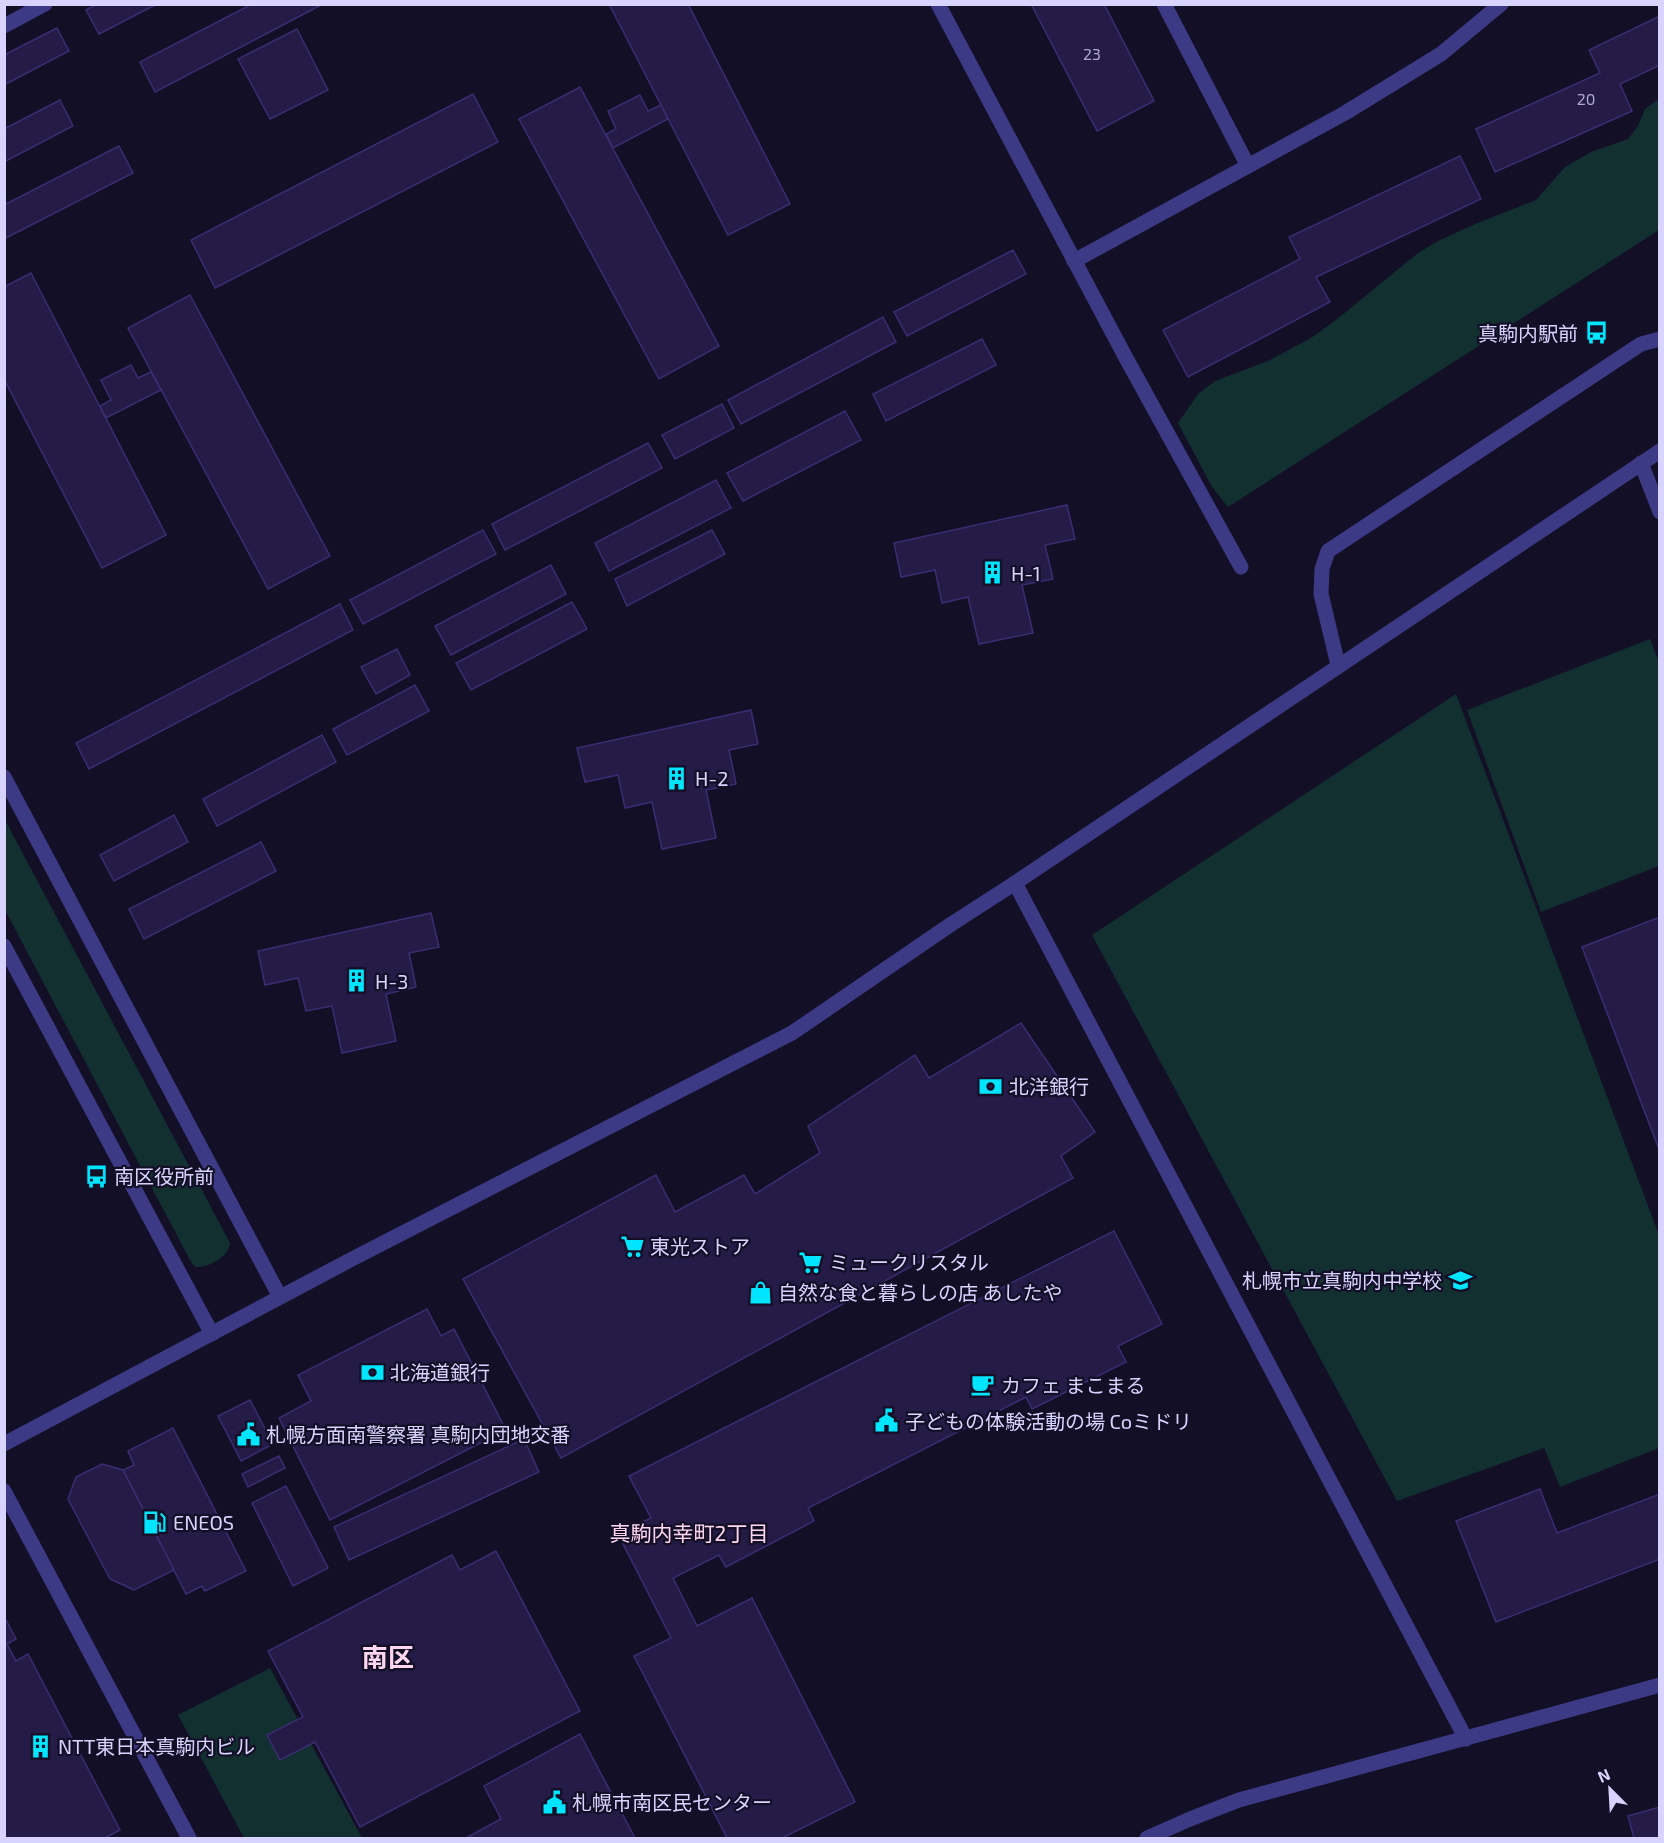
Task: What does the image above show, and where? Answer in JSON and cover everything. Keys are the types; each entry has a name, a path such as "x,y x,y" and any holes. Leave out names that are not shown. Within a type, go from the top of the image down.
{"street":[{"path":"4,26 45,4"},
{"path":"938,4 1074,261 1241,567"},
{"path":"1164,4 1248,166"},
{"path":"1074,261 1345,113 1449,48 1501,4"},
{"path":"1338,665 1322,594 1322,569 1328,551 1641,344 1659,339"},
{"path":"4,1444 280,1298 792,1033 1659,451"},
{"path":"1641,463 1659,512"},
{"path":"4,777 280,1298"},
{"path":"1015,883 1466,1739"},
{"path":"4,946 212,1334"},
{"path":"4,1491 189,1839"},
{"path":"1146,1839 1239,1800 1659,1685"}],"green space":[{"path":"1659,99 1659,230 1228,507 1212,487 1178,423 1198,394 1215,381 1268,361 1311,338 1418,253 1438,241 1536,200 1565,167 1591,152 1628,139 1638,126 1645,109"},
{"path":"1650,639 1660,665 1659,866 1541,912 1467,710"},
{"name":"札幌市立真駒内中学校","path":"1456,694 1659,1235 1659,1448 1560,1487 1544,1448 1397,1501 1092,935"},
{"path":"5,820 230,1243 226,1253 212,1264 195,1267 190,1260 5,910"},
{"path":"270,1668 362,1838 244,1838 178,1715"}],"building":[{"path":"97,4 157,4 99,34 86,10"},
{"path":"252,4 323,4 155,92 140,62"},
{"path":"609,4 688,4 790,204 728,235"},
{"path":"1031,4 1104,4 1154,101 1097,131"},
{"path":"1660,16 1660,65 1620,84 1632,111 1495,172 1476,129 1600,73 1589,50"},
{"path":"57,28 69,51 4,85 4,55"},
{"path":"297,29 328,90 270,119 238,59"},
{"path":"580,87 719,346 659,379 519,119"},
{"path":"473,94 498,142 215,288 191,240"},
{"path":"640,95 648,111 661,105 668,119 613,148 606,134 616,129 608,111"},
{"path":"60,100 73,126 4,162 4,129"},
{"path":"119,146 133,173 4,239 4,205"},
{"path":"1460,156 1481,199 1316,277 1330,302 1188,377 1163,330 1300,259 1289,237"},
{"path":"1013,250 1026,274 907,336 894,312"},
{"path":"31,273 166,535 102,568 4,379 4,287"},
{"path":"190,295 330,556 268,589 128,328"},
{"path":"883,317 896,342 741,424 728,400"},
{"path":"982,339 996,365 886,421 873,394"},
{"path":"131,365 138,378 151,372 161,390 106,418 100,406 111,400 101,380"},
{"path":"722,404 734,428 675,459 662,435"},
{"path":"845,411 861,440 743,501 727,473"},
{"path":"648,443 662,468 505,550 492,524"},
{"path":"716,480 731,508 609,571 595,543"},
{"name":"H-1","path":"1067,505 1075,539 1045,545 1053,579 1022,585 1033,633 979,644 968,597 942,603 935,570 901,577 894,543"},
{"path":"483,530 496,554 363,624 350,600"},
{"path":"712,530 725,554 627,606 615,579"},
{"path":"551,565 566,594 451,655 435,626"},
{"path":"572,602 587,629 471,690 456,663"},
{"path":"340,604 353,630 89,769 76,743"},
{"path":"397,649 410,675 376,694 361,667"},
{"path":"415,685 429,711 347,755 333,729"},
{"name":"H-2","path":"751,710 758,744 729,750 736,784 706,790 716,838 662,849 652,802 625,808 618,775 585,782 577,748"},
{"path":"322,735 336,762 217,826 203,799"},
{"path":"174,815 188,842 114,881 100,855"},
{"path":"261,842 276,871 144,939 129,909"},
{"name":"H-3","path":"431,913 439,947 409,953 416,987 386,994 396,1041 342,1053 332,1006 306,1011 298,978 265,985 258,951"},
{"path":"1660,917 1660,1152 1582,947"},
{"path":"1021,1023 1095,1132 1061,1156 1073,1178 561,1458 463,1279 656,1175 675,1212 744,1175 755,1194 820,1153 808,1126 915,1055 929,1078"},
{"path":"1114,1231 1162,1324 1118,1346 1126,1362 1032,1409 1026,1397 808,1508 814,1521 726,1567 719,1555 673,1578 697,1626 752,1598 855,1802 782,1838 727,1838 634,1656 671,1638 618,1534 651,1518 629,1476"},
{"path":"427,1309 441,1336 454,1329 506,1430 330,1520 279,1418 311,1401 298,1375"},
{"path":"250,1400 273,1444 241,1461 218,1416"},
{"path":"173,1428 246,1571 205,1591 202,1586 186,1594 123,1470 134,1465 128,1451"},
{"path":"524,1439 539,1472 349,1560 334,1527"},
{"path":"279,1456 285,1468 248,1487 242,1474"},
{"path":"102,1464 123,1470 174,1570 134,1590 110,1579 68,1499 76,1477"},
{"path":"286,1486 328,1568 293,1586 252,1503"},
{"path":"1540,1489 1557,1533 1660,1494 1660,1559 1496,1622 1456,1521"},
{"path":"496,1551 580,1711 360,1827 315,1742 280,1760 267,1735 303,1717 268,1651 452,1555 460,1570"},
{"name":"NTT東日本真駒内ビル","path":"4,1616 16,1639 7,1644 16,1661 28,1654 120,1830 105,1838 4,1838"},
{"name":"札幌市南区民センター","path":"580,1734 635,1838 466,1838 501,1819 484,1786"},
{"path":"1660,1807 1660,1838 1634,1838 1628,1816"}],"place":[{"name":"真駒内駅前","path":"1596,333"},
{"name":"H-1","path":"993,573"},
{"name":"H-2","path":"677,778"},
{"name":"H-3","path":"357,981"},
{"name":"北洋銀行","path":"991,1086"},
{"name":"南区役所前","path":"96,1176"},
{"name":"東光ストア","path":"632,1246"},
{"name":"ミュークリスタル","path":"811,1262"},
{"name":"札幌市立真駒内中学校","path":"1460,1280"},
{"name":"自然な食と暮らしの店 あしたや","path":"760,1292"},
{"name":"北海道銀行","path":"372,1372"},
{"name":"カフェ まこまる","path":"983,1385"},
{"name":"子どもの体験活動の場 Coミドリ","path":"887,1421"},
{"name":"札幌方面南警察署 真駒内団地交番","path":"248,1434"},
{"name":"ENEOS","path":"155,1522"},
{"name":"NTT東日本真駒内ビル","path":"40,1746"},
{"name":"札幌市南区民センター","path":"554,1802"}],"district":[{"name":"真駒内幸町2丁目","path":"689,1532"},
{"name":"南区","path":"388,1656"}]}
